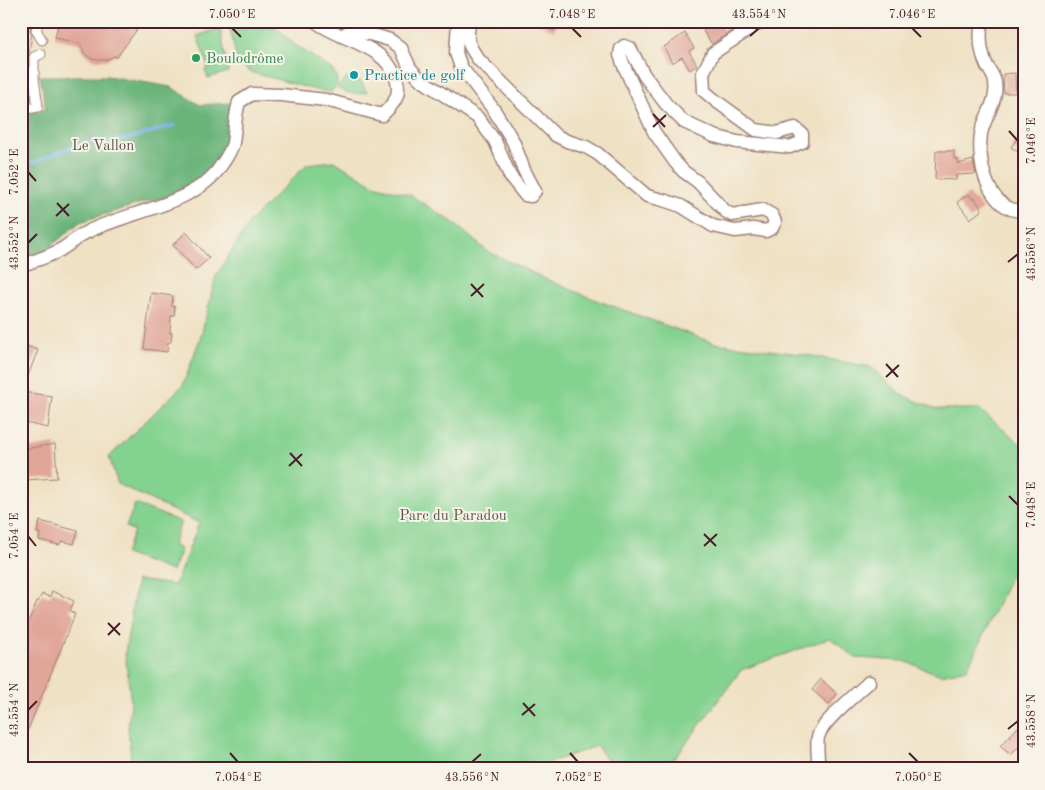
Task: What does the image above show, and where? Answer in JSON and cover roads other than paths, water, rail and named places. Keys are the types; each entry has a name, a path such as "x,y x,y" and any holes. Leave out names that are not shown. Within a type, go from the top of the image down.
{"street":[{"path":"39,21 36,30 42,40"},
{"path":"21,265 40,260 61,250 85,233 129,215 175,201 201,185 219,169 233,145 235,116 239,102 252,94 326,100 382,115 394,104 399,86 394,72 379,55 315,21"},
{"path":"342,36 348,32 370,34 390,40 401,48 410,68 420,79 477,116 495,141 510,176 524,195 531,196 535,191 524,170 513,141 494,110 461,67 456,53 458,21"},
{"path":"470,21 468,46 479,60 555,135 586,147 598,154 647,196 681,206 713,226 735,231 753,229 766,231 772,228 774,222 772,215 763,210 732,215 725,212 698,182 679,166 654,132 620,54 624,46 630,48 644,75 666,104 684,122 714,136 737,142 790,147 802,142 802,134 795,128 777,133 756,130 704,91 703,73 713,53 762,21"},
{"path":"982,21 980,33 982,56 995,82 992,108 981,132 980,152 986,178 996,198 1004,207 1014,212 1024,211"},
{"path":"21,110 38,106 34,79 34,57 41,54"},
{"path":"818,769 818,737 831,718 869,682"}],"waterway":[{"path":"21,163 34,162 72,147 94,141 128,139 175,125"}],"place":[{"name":"Boulodrôme","path":"196,58"},
{"name":"Practice de golf","path":"354,75"}],"park label":[{"name":"Le Vallon","path":"103,145"},
{"name":"Parc du Paradou","path":"453,515"}]}
